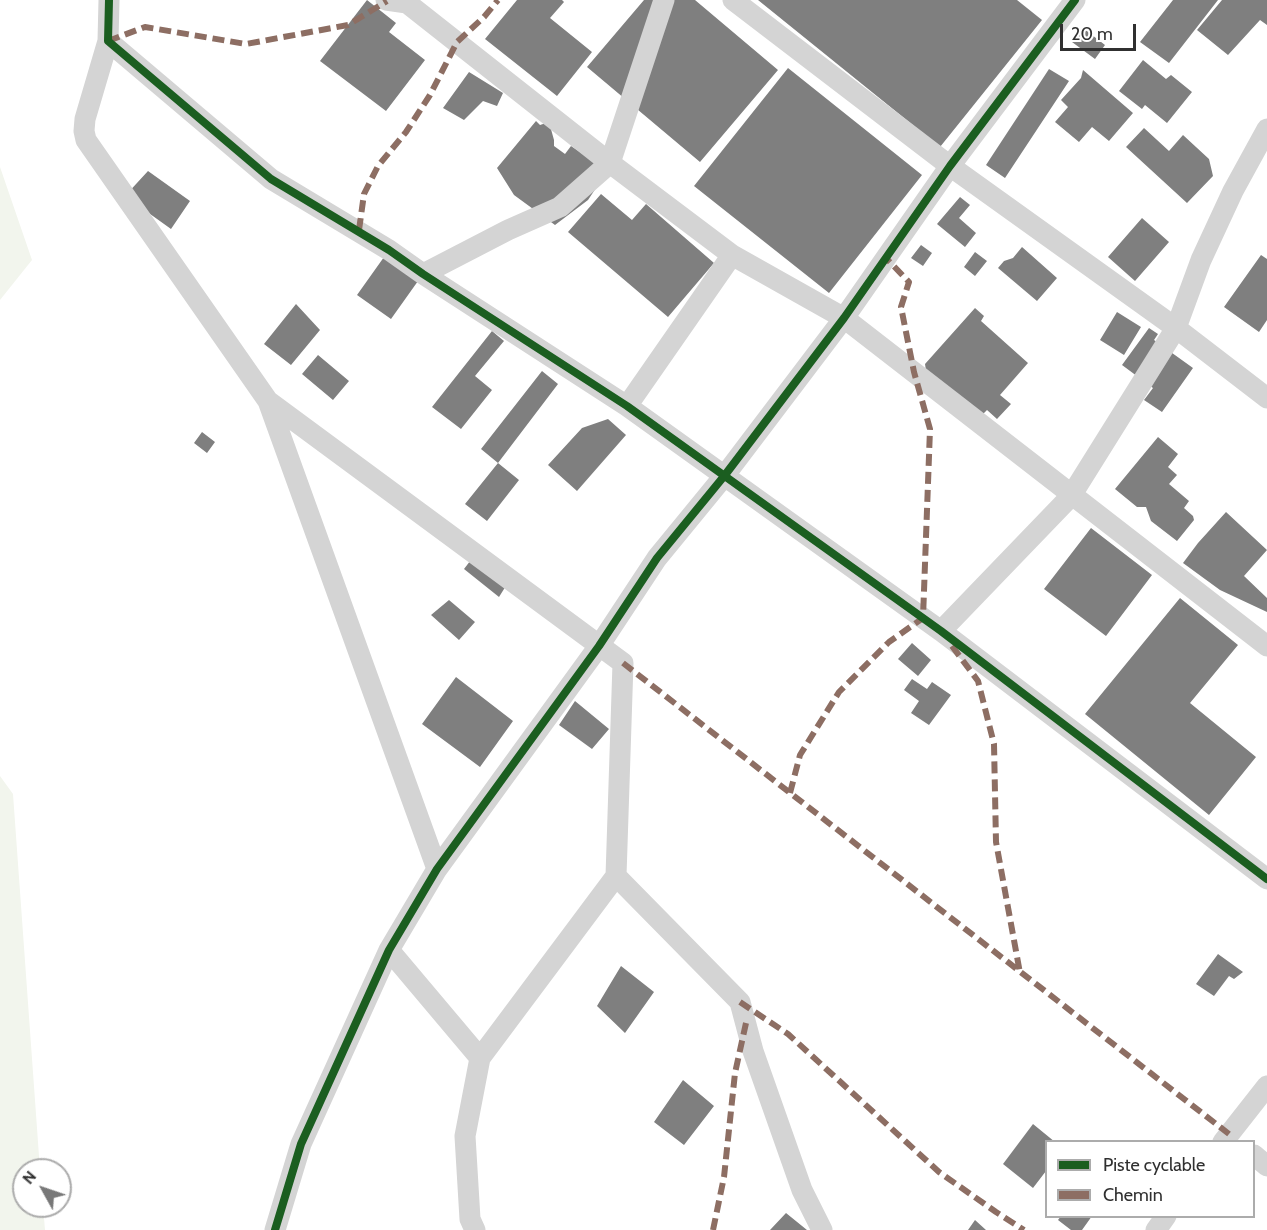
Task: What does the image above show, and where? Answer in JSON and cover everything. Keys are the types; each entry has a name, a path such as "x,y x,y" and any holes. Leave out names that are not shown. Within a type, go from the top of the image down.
{"street":[{"path":"109,0 108,41 85,119 86,140 268,401 436,869"},
{"path":"386,0 408,1 610,163 732,255 844,318 1267,646"},
{"path":"423,274 508,230 560,207 610,163 664,0"},
{"path":"733,0 950,166 1176,328 1267,398"},
{"path":"275,1230 301,1144 389,950 436,869 599,646 657,558 725,476 844,318 1064,4"},
{"path":"108,41 271,179 389,250 627,406 941,631 1267,879"},
{"path":"941,631 1071,496 1176,328 1202,260 1233,191 1267,129"},
{"path":"627,406 732,255"},
{"path":"268,401 623,663 616,876 480,1058 465,1136 470,1219 476,1230"},
{"path":"616,876 740,1002 753,1051 798,1179 822,1230"},
{"path":"389,950 480,1058"},
{"path":"1230,1139 1267,1086"},
{"path":"1255,1156 1267,1166"}],"shaded area":[{"path":"0,167 32,260 0,300"},
{"path":"0,776 13,794 39,1158 12,1158 12,1218 44,1218 45,1230 0,1230"}],"building":[{"path":"367,0 396,23 389,32 425,60 386,111 320,61"},
{"path":"517,0 562,0 564,2 550,18 592,52 557,96 485,39"},
{"path":"644,0 695,0 778,70 700,162 587,67"},
{"path":"758,0 1017,0 1042,20 940,147"},
{"path":"1173,0 1218,0 1169,63 1140,42"},
{"path":"1222,0 1267,0 1267,25 1260,20 1228,55 1197,30"},
{"path":"1083,28 1105,45 1095,59 1072,42"},
{"path":"1143,60 1166,79 1171,75 1192,92 1167,123 1145,105 1142,109 1119,91"},
{"path":"788,68 922,175 829,293 694,186"},
{"path":"1049,69 1069,81 1005,178 986,165"},
{"path":"1083,70 1133,113 1109,141 1092,127 1079,142 1055,122 1068,107 1061,100 1081,78"},
{"path":"469,72 503,93 497,106 483,101 464,120 443,108"},
{"path":"536,121 540,125 549,122 554,146 565,154 571,146 598,164 596,188 588,200 555,225 514,195 497,168"},
{"path":"1144,128 1169,151 1183,135 1209,159 1213,176 1187,203 1126,147"},
{"path":"148,171 190,201 171,229 125,196"},
{"path":"601,194 632,220 646,204 714,263 668,317 568,232"},
{"path":"960,197 970,205 959,218 976,233 965,247 937,224"},
{"path":"1142,218 1169,242 1135,281 1108,257"},
{"path":"921,245 932,253 923,266 911,258"},
{"path":"1022,247 1057,278 1037,301 998,268 1004,261 1013,258"},
{"path":"389,250 423,274 391,319 357,295"},
{"path":"975,252 987,261 975,276 964,267"},
{"path":"1261,255 1267,259 1267,320 1259,332 1224,307"},
{"path":"296,304 320,330 291,365 264,344"},
{"path":"975,308 984,316 981,321 1028,363 1000,395 1011,404 997,419 987,410 982,415 927,377 925,364"},
{"path":"1117,312 1141,327 1124,355 1100,340"},
{"path":"1149,328 1158,334 1154,340 1193,368 1162,412 1144,400 1153,388 1122,365"},
{"path":"492,331 504,341 475,376 492,390 461,429 432,407"},
{"path":"318,355 349,381 333,400 302,374"},
{"path":"542,371 558,384 498,463 481,449"},
{"path":"608,419 626,435 577,491 548,465 582,428"},
{"path":"202,432 215,442 207,453 194,443"},
{"path":"1158,437 1178,454 1168,467 1177,475 1169,484 1189,501 1184,508 1194,520 1177,541 1151,521 1146,507 1137,507 1115,489"},
{"path":"498,463 519,480 487,521 465,504"},
{"path":"1226,512 1267,550 1244,576 1267,598 1267,612 1220,590 1183,563"},
{"path":"1091,528 1152,575 1106,636 1044,589"},
{"path":"480,548 514,573 499,597 464,569"},
{"path":"1180,598 1238,645 1190,703 1256,757 1209,815 1085,714"},
{"path":"449,600 475,622 459,640 431,615"},
{"path":"912,643 931,660 918,676 898,659"},
{"path":"456,677 513,721 480,767 422,724"},
{"path":"912,679 927,689 932,682 951,695 929,725 911,713 919,701 904,690"},
{"path":"575,701 609,729 592,749 559,725"},
{"path":"1218,954 1243,972 1234,979 1229,976 1214,996 1196,984"},
{"path":"621,966 654,992 625,1033 597,1006"},
{"path":"683,1080 714,1106 684,1145 654,1122"},
{"path":"1033,1124 1053,1140 1045,1140 1045,1172 1033,1188 1003,1164"},
{"path":"786,1213 807,1230 770,1230"},
{"path":"1060,1218 1091,1218 1082,1230 1071,1230 1058,1220"},
{"path":"975,1220 986,1230 968,1230"}],"marked path":[{"path":"359,230 364,194 378,166 406,132 430,95 457,42 484,17 498,0"},
{"path":"108,41 145,27 246,44 348,25 387,1"},
{"path":"790,793 800,755 839,692 889,642 923,618 930,429 914,372 901,307 909,282 886,258"},
{"path":"952,646 978,681 994,744 996,842 1020,973"},
{"path":"623,663 1229,1134"},
{"path":"740,1002 788,1034 939,1172 1024,1230"},
{"path":"713,1230 724,1177 735,1073 746,1023"}],"cycle path":[{"path":"109,0 108,41 271,179 389,250 627,406 941,631 1267,879"},
{"path":"275,1230 301,1144 389,950 437,869 599,646 657,558 725,475 844,318 950,166 1075,0"}]}
